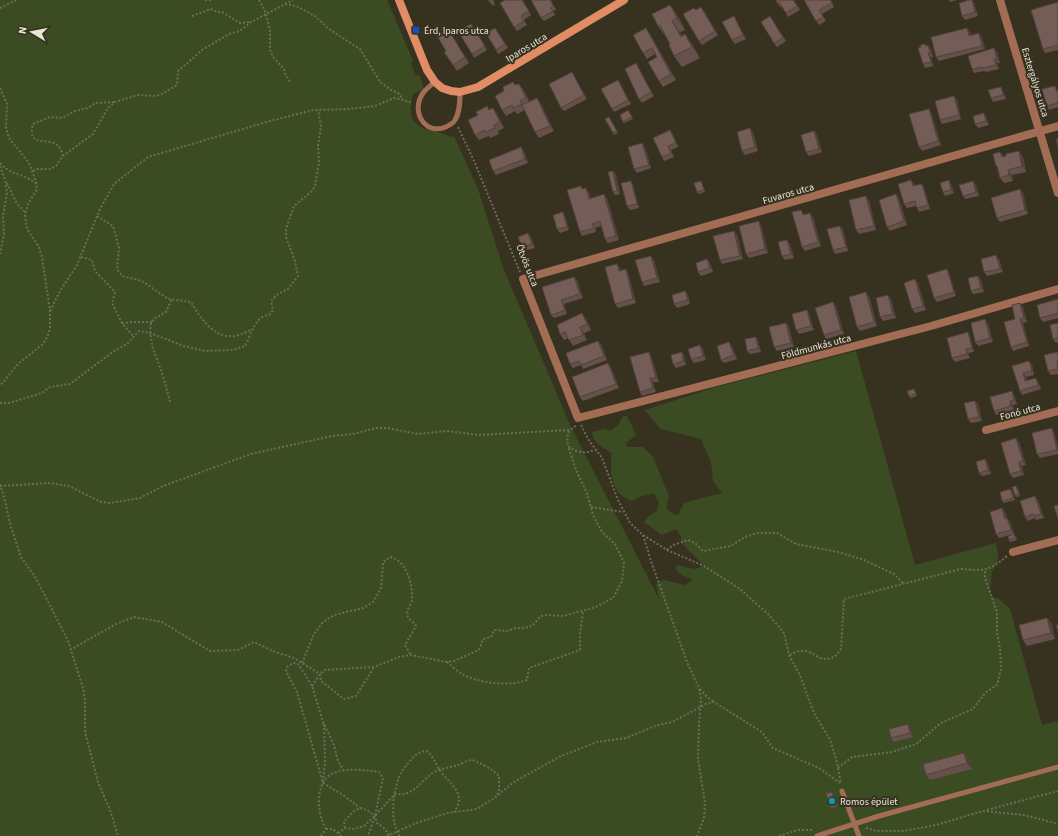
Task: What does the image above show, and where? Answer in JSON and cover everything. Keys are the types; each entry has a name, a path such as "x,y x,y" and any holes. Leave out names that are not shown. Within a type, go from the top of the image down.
{"street":[{"path":"398,0 427,70 435,82 442,88 460,92"},
{"name":"Iparos utca","path":"460,92 478,87 624,0"},
{"name":"Esztergályos utca","path":"1000,0 1058,193"},
{"name":"Fuvaros utca","path":"523,279 1058,126"},
{"name":"Ötvös utca","path":"523,279 578,418"},
{"name":"Földmunkás utca","path":"578,418 932,326 1058,289"},
{"name":"Fonó utca","path":"986,430 1058,411"},
{"path":"1013,552 1058,540"}],"lane":[{"path":"435,82 423,92 418,110 421,120 426,126 435,128 446,127 455,121 460,104 460,92"},
{"path":"818,836 879,816 1058,766"},
{"path":"842,791 859,836"}],"path":[{"path":"0,8 16,0"},
{"path":"205,0 211,0"},
{"path":"259,0 266,13 270,32 270,50 273,57 284,68 285,74 290,82"},
{"path":"62,156 59,147 54,143 39,142 34,138 32,135 33,124 50,117 62,118 75,111 88,108 95,103 115,102 138,95 156,96 169,90 177,85 178,71 202,50 229,34 240,31 266,13 292,0"},
{"path":"284,4 296,6 315,16 329,29 360,49 380,82 398,93 404,100"},
{"path":"192,16 211,9 217,12 222,12 240,23 252,22"},
{"path":"0,88 7,104 6,128 9,138 33,171 37,184 36,191 25,212 25,221 27,229 39,247 42,257 50,311 50,329 43,344 18,364 0,386"},
{"path":"50,311 60,291 78,265 97,216 114,184 148,157 270,121 318,110 375,106 394,98 407,102 420,101"},
{"path":"33,171 38,169 50,169 56,166 62,156 93,134 108,108 115,102"},
{"path":"0,403 10,403 42,393 50,387 70,384 114,351 127,344 138,331 150,333 184,346 205,351 233,350 245,346 257,322 265,316 270,315 273,310 271,301 278,294 288,289 298,276 296,261 286,237 286,229 294,206 315,186 319,162 318,146 321,126 318,110"},
{"name":"Ötvös utca","path":"455,121 474,161 523,279"},
{"path":"0,164 8,170 26,176 37,184"},
{"path":"0,164 7,193 3,216 4,234 0,254"},
{"path":"5,180 17,204 25,212"},
{"path":"97,216 113,226 119,248 117,269 122,276 142,281 168,298 191,302 197,314 206,324 222,335 236,336 254,328"},
{"path":"81,257 92,260 95,271 115,292 112,304 122,323 133,336"},
{"path":"170,402 150,333 152,322 155,318 166,312 172,299"},
{"path":"122,323 152,322"},
{"path":"312,686 320,674 325,670 374,667 398,657 411,655 446,662 454,661 479,650 483,639 491,637 494,630 507,631 532,626 540,616 569,615 596,607 614,598 622,581 624,563 615,544 602,532 593,515 587,492 576,470 568,446 567,436 570,430 580,423 588,439 602,458 630,523 643,534 667,550 704,566 740,590 752,599 784,633 789,655 800,676 814,713 830,740 838,768 842,791"},
{"path":"118,836 110,810 98,782 84,732 85,701 83,688 68,641 37,580 21,557 11,527 1,486 49,483 68,486 101,502 110,503 140,498 164,486 251,454 376,428 387,428 418,434 447,431 478,435 570,430"},
{"path":"568,446 585,454 596,450"},
{"path":"591,507 624,512"},
{"path":"667,550 673,545 688,540 695,543 703,551 732,546 745,537 757,533 777,533 796,544 838,552 864,560 894,574 904,584"},
{"path":"643,534 687,662 699,688 702,699 699,725 698,759 705,803 704,818 697,836"},
{"path":"789,655 796,652 806,651 812,652 819,658 829,660 837,655 841,649 844,599 961,569 977,571 985,570 1000,563 1013,552"},
{"path":"302,664 314,634 323,622 334,615 363,608 372,602 381,588 383,562 390,557 396,558 405,569 411,585 412,600 407,610 408,616 416,626 405,645 411,655"},
{"path":"838,768 852,757 892,752 916,744 941,723 973,709 986,693 997,685 1001,669 1000,648 997,633 996,612 985,578 985,570"},
{"path":"446,662 462,674 473,678 507,684 524,682 527,680 529,668 580,650 580,634 583,611"},
{"path":"70,650 116,624 134,617 162,622 210,651 238,650 254,642 275,652 294,658 320,674"},
{"path":"344,771 338,761 334,745 324,722 312,686 298,664 293,663 287,666 286,671 297,692 323,783 343,795 360,808 367,810 375,816 377,823 389,835 416,823 454,812 476,809 514,782 561,756 597,742 626,738 655,726 672,722 706,704 714,702"},
{"path":"320,674 321,681 344,699 356,696 374,667"},
{"path":"699,688 714,702 762,732 774,748 819,768 840,783"},
{"path":"324,722 325,761 323,783 319,799 321,817 326,829"},
{"path":"400,836 396,831 393,820 395,788 401,773 412,758 422,751 427,751 431,754 439,770 458,794 459,801 454,812"},
{"path":"395,794 402,795 414,791 434,772 472,760 494,771 499,776 499,790 496,796"},
{"path":"323,783 330,774 344,771 367,770 379,772 383,778 375,816 368,836"},
{"path":"855,825 878,831 904,831 936,825 1058,791"},
{"path":"338,833 345,828 354,829 364,826 395,794"},
{"path":"345,828 344,821 354,811 360,808"},
{"path":"983,811 1024,815 1058,824"},
{"path":"326,829 333,829 341,836"},
{"path":"321,836 326,829"},
{"path":"779,836 798,830 834,830"}],"green space":[{"path":"0,0 387,0 413,60 411,64 416,76 419,75 423,85 423,89 413,94 411,116 414,122 419,126 452,137 454,136 478,189 504,270 571,427 659,599 656,584 664,580 685,585 693,580 682,575 676,570 677,565 694,569 704,566 681,542 681,536 676,529 662,535 644,522 649,516 657,511 659,503 654,493 631,501 620,494 614,485 613,480 611,469 612,453 596,442 592,432 604,429 611,431 618,425 623,416 627,416 636,435 626,443 627,447 643,447 653,457 669,496 666,508 673,514 678,515 684,503 722,493 713,481 711,462 701,439 661,429 645,410 716,387 856,351 915,565 996,543 998,556 997,563 992,572 990,589 992,597 999,599 1010,609 1042,725 1058,721 1058,836 0,836"}],"building":[{"path":"489,0 493,0 494,2 491,4"},
{"path":"505,0 522,0 529,11 521,16 524,21 514,27 500,3"},
{"path":"531,0 550,0 553,6 550,8 553,11 541,18"},
{"path":"776,0 793,0 797,6 786,13"},
{"path":"804,0 830,0 832,3 819,10 823,17 816,21"},
{"path":"972,0 975,12 962,16 959,3"},
{"path":"1058,2 1058,45 1043,49 1031,10"},
{"path":"670,5 677,18 672,21 681,37 685,34 692,47 674,56 669,45 670,44 660,25 658,26 652,14"},
{"path":"701,7 715,31 699,41 683,14 694,8 696,10"},
{"path":"734,16 743,35 732,40 722,22"},
{"path":"770,16 783,38 774,43 761,22"},
{"path":"471,24 485,46 472,54 458,31"},
{"path":"495,28 505,44 496,50 486,33"},
{"path":"646,28 671,74 659,81 648,62 657,57 652,48 643,53 633,35"},
{"path":"967,28 969,36 979,33 982,46 936,57 931,37"},
{"path":"448,29 465,57 453,65 444,52 446,51 437,36"},
{"path":"925,44 926,46 928,45 930,53 928,53 931,62 923,64 918,48 921,47 920,45"},
{"path":"994,48 997,59 994,59 996,65 972,69 968,56"},
{"path":"636,63 651,92 639,99 625,69"},
{"path":"572,72 584,95 561,108 549,84"},
{"path":"618,80 628,100 612,109 601,89"},
{"path":"513,82 515,85 519,84 526,98 520,101 522,104 513,108 512,105 502,110 495,96 504,91 503,87"},
{"path":"1055,86 1058,95 1058,103 1047,106 1042,89"},
{"path":"1001,87 1003,95 991,98 988,90"},
{"path":"954,96 959,115 940,120 935,101"},
{"path":"537,98 550,126 535,132 522,105"},
{"path":"487,106 489,110 493,108 500,122 494,125 495,128 486,132 485,130 475,135 468,120 478,115 476,112"},
{"path":"929,109 938,141 919,147 909,114"},
{"path":"628,110 632,117 623,122 620,115"},
{"path":"984,113 986,121 975,124 973,116"},
{"path":"609,117 617,131 613,133 605,119"},
{"path":"750,128 755,147 742,151 737,132"},
{"path":"670,130 676,143 668,146 671,153 662,157 653,138"},
{"path":"814,131 819,149 806,152 801,135"},
{"path":"642,143 649,165 634,169 628,147"},
{"path":"521,147 525,159 493,171 489,160"},
{"path":"1019,151 1022,166 1008,170 1009,175 1000,178 993,154 1000,152 1002,157 1006,156 1006,154"},
{"path":"613,171 617,191 613,192 608,172"},
{"path":"911,180 913,186 922,184 928,205 917,208 915,201 904,204 898,184"},
{"path":"949,180 951,190 943,192 940,183"},
{"path":"631,181 637,204 627,206 621,183"},
{"path":"701,181 704,190 697,192 694,183"},
{"path":"973,181 976,192 963,196 959,185"},
{"path":"581,186 582,189 586,188 589,199 604,194 616,236 605,239 600,221 592,224 594,228 580,232 567,190"},
{"path":"1020,189 1025,210 997,218 991,198"},
{"path":"896,194 904,221 887,227 879,200"},
{"path":"866,196 874,226 856,230 849,200"},
{"path":"801,210 803,215 810,213 818,242 802,247 792,212"},
{"path":"563,212 567,227 557,229 553,215"},
{"path":"759,221 765,249 746,254 739,226"},
{"path":"840,226 846,247 833,250 827,229"},
{"path":"734,231 740,256 720,260 713,236"},
{"path":"528,233 532,244 522,247 518,237"},
{"path":"787,240 791,254 782,256 778,242"},
{"path":"996,255 1000,269 984,272 981,259"},
{"path":"651,256 657,278 642,282 635,260"},
{"path":"707,259 710,268 698,272 696,263"},
{"path":"617,264 619,271 626,269 633,299 615,304 605,267"},
{"path":"947,269 954,292 934,298 927,275"},
{"path":"978,276 981,288 971,291 968,278"},
{"path":"574,277 580,294 561,300 565,310 551,315 542,287"},
{"path":"915,279 923,306 912,309 904,283"},
{"path":"685,291 688,300 674,304 672,295"},
{"path":"866,292 874,322 857,327 849,297"},
{"path":"888,295 893,314 880,317 876,298"},
{"path":"1058,299 1058,313 1040,318 1037,305"},
{"path":"833,302 841,330 824,335 815,308"},
{"path":"1020,303 1024,318 1020,319 1027,342 1011,347 1004,322 1015,319 1012,305"},
{"path":"807,310 811,326 796,330 792,314"},
{"path":"582,313 587,324 580,327 583,335 569,340 565,332 560,334 557,325"},
{"path":"985,319 990,338 975,342 971,323"},
{"path":"786,323 791,343 774,347 769,327"},
{"path":"1058,323 1058,338 1053,339 1050,325"},
{"path":"968,332 972,348 966,349 967,354 952,358 947,338"},
{"path":"756,337 758,348 747,351 745,339"},
{"path":"598,341 604,356 581,365 579,361 570,364 566,353"},
{"path":"729,342 734,355 721,360 717,346"},
{"path":"700,345 703,356 691,359 688,349"},
{"path":"649,352 656,378 650,378 653,388 640,392 630,357"},
{"path":"682,352 683,361 673,364 671,355"},
{"path":"1058,352 1058,369 1048,371 1044,355"},
{"path":"1029,361 1032,371 1023,373 1025,381 1036,378 1038,385 1020,391 1012,366"},
{"path":"608,363 616,384 580,397 572,377"},
{"path":"914,389 916,394 909,396 907,391"},
{"path":"1012,391 1014,400 1010,401 1011,406 994,411 990,397"},
{"path":"975,401 979,417 968,419 964,403"},
{"path":"1052,428 1057,450 1037,454 1032,433"},
{"path":"1016,438 1023,461 1019,462 1021,471 1010,474 1001,443"},
{"path":"985,459 988,470 979,473 976,462"},
{"path":"1016,486 1019,494 1015,495 1012,487"},
{"path":"1010,489 1013,498 1002,501 1000,492"},
{"path":"1035,496 1041,514 1034,516 1033,514 1025,517 1020,501"},
{"path":"1058,505 1058,519 1054,506"},
{"path":"1002,508 1005,519 1007,518 1011,530 996,534 990,512"},
{"path":"1014,534 1015,538 1009,540 1008,536"},
{"path":"1047,618 1051,633 1023,640 1019,625"},
{"path":"908,724 910,733 891,738 889,729"},
{"path":"964,753 967,763 926,775 923,764"},
{"name":"Romos épület","path":"832,792 836,805 829,806 826,793"}],"place":[{"name":"Érd, Iparos utca","path":"416,30"},
{"name":"Romos épület","path":"832,801"}]}
